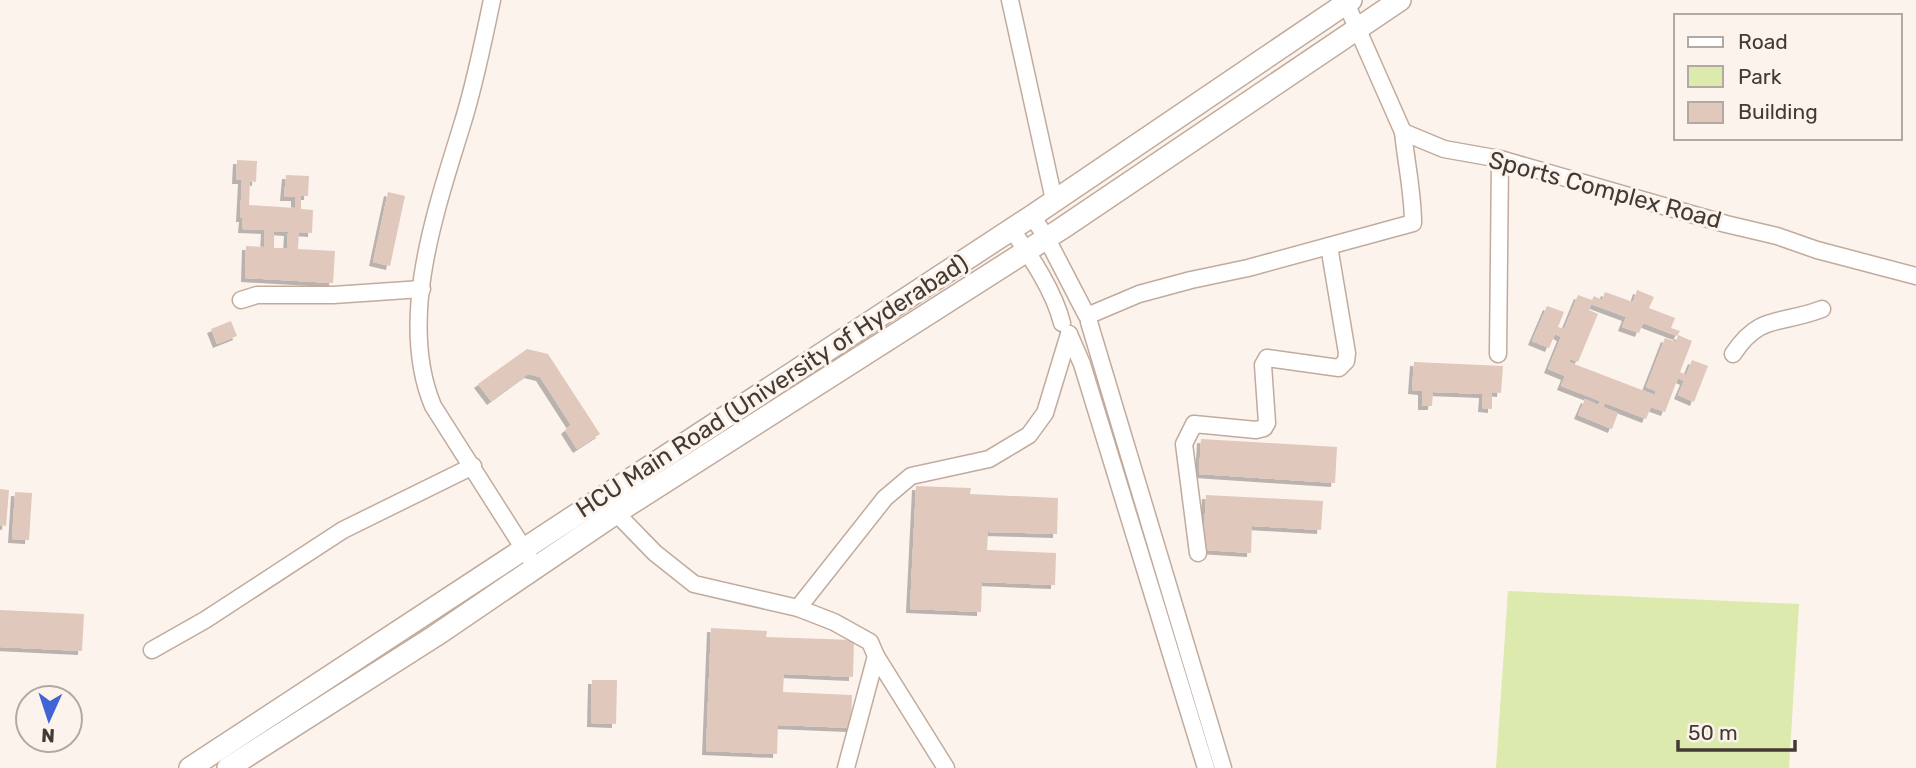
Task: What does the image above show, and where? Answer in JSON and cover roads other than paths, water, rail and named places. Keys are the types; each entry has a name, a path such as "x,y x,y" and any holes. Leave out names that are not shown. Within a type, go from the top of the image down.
{"street":[{"path":"492,0 463,123 443,185 422,289 418,341 424,383 433,406 536,567"},
{"path":"1010,0 1054,200"},
{"name":"HCU Main Road (University of Hyderabad)","path":"228,768 435,636 616,513 1046,237 1400,0"},
{"path":"1066,329 1083,334 1088,317 1139,294 1413,223 1413,201 1407,177 1403,132 1348,2"},
{"name":"HCU Main Road (University of Hyderabad)","path":"190,768 1012,230 1348,2"},
{"name":"Sports Complex Road","path":"1403,132 1444,149 1500,159 1916,276"},
{"path":"1499,354 1500,159"},
{"path":"1032,216 1088,317 1223,768"},
{"path":"1012,230 1026,250 1059,312 1086,377 1206,768"},
{"path":"1198,553 1184,444 1194,424 1255,430 1264,428 1267,423 1263,365 1267,358 1339,368 1346,361 1347,353 1329,246"},
{"path":"241,300 257,295 333,295 422,289"},
{"path":"798,608 885,498 911,476 989,459 1029,435 1045,413 1066,329 1065,315 1071,310 1079,309 1088,317"},
{"path":"1733,354 1742,340 1757,326 1801,317 1822,309"},
{"path":"152,650 205,620 343,530 473,466"},
{"path":"616,513 655,553 694,584 798,608 834,622 870,642 946,768"},
{"path":"846,768 876,656"}]}
